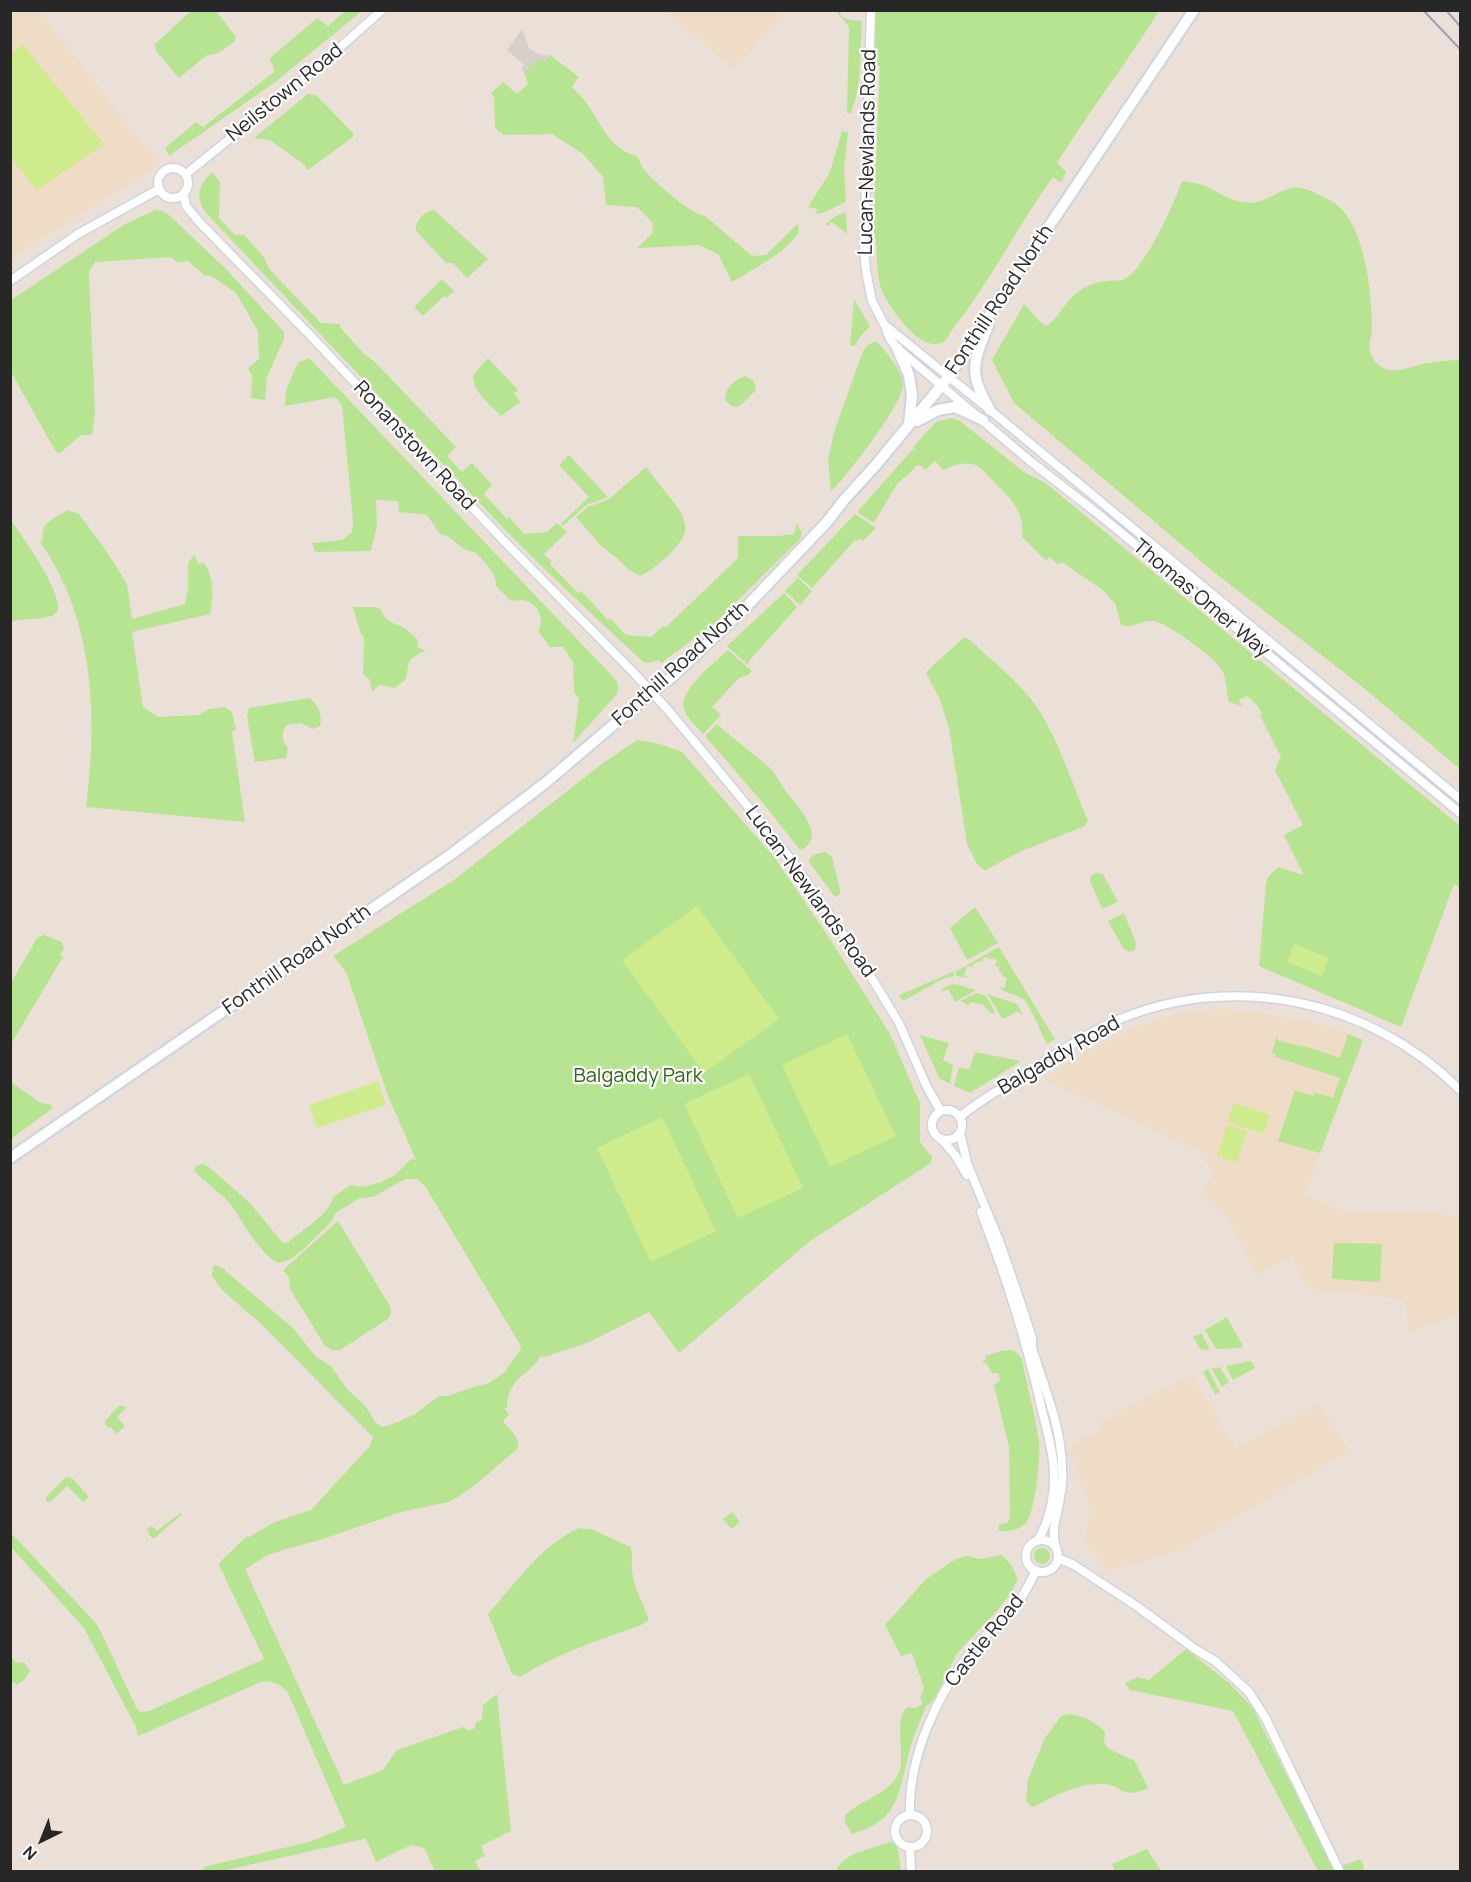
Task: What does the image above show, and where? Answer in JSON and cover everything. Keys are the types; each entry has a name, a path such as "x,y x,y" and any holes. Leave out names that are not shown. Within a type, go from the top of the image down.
{"main road":[{"name":"Fonthill Road North","path":"10,1158 453,853 544,784 652,692 672,678 773,579 827,522 843,500 909,426 941,386 1194,10"},
{"path":"990,410 975,379 974,364 996,306"},
{"path":"897,348 909,375 912,395 909,426"},
{"path":"909,426 938,410 955,407 983,420"}],"street":[{"name":"Neilstown Road","path":"186,174 311,73 382,10"},
{"name":"Lucan-Newlands Road","path":"871,10 864,249 866,271 872,301 890,339 897,348 941,386"},
{"path":"173,168 186,174 189,183 184,195 168,198 159,189 158,178 164,171 173,168"},
{"path":"10,281 78,234 159,189"},
{"name":"Ronanstown Road","path":"184,195 186,206 201,224 308,333 503,540 652,692"},
{"name":"Lucan-Newlands Road","path":"885,326 948,376"},
{"name":"Thomas Omer Way","path":"948,376 1461,799"},
{"name":"Thomas Omer Way","path":"941,386 1461,813"},
{"name":"Lucan-Newlands Road","path":"652,692 776,840 840,929 899,1023 926,1085 940,1110"},
{"name":"Balgaddy Road","path":"960,1117 1076,1042 1112,1023 1164,1005 1224,996 1283,999 1317,1006 1350,1017 1389,1035 1410,1048 1461,1090"},
{"path":"950,1109 960,1117 962,1123 960,1133 967,1163 1000,1243 1017,1292 1055,1422 1062,1470 1060,1498 1053,1532 1058,1558 1057,1563 1045,1572 1036,1570 1028,1562 1027,1552 1030,1545 1038,1540 1047,1521 1054,1482 1051,1449 1043,1412 1016,1308 967,1175 955,1155 936,1136 931,1127 933,1117 940,1110 950,1109"},
{"path":"942,1140 954,1139 960,1133"},
{"path":"1038,1540 1049,1541 1056,1547"},
{"path":"1058,1558 1074,1565 1120,1594 1233,1676 1248,1691 1258,1705 1340,1872"},
{"name":"Castle Road","path":"911,1872 910,1848 899,1842 895,1830 898,1821 910,1815 910,1801 918,1756 935,1710 964,1661 1019,1601 1036,1570"},
{"path":"910,1815 924,1821 927,1830 925,1840 910,1848"}],"shaded area":[{"path":"11,11 39,11 160,165 11,258"},
{"path":"666,11 786,11 734,69"},
{"path":"522,29 529,48 549,56 544,62 536,60 524,72 521,70 524,65 507,50"},
{"path":"1229,1009 1304,1020 1364,1040 1305,1195 1352,1214 1410,1211 1460,1217 1460,1311 1448,1319 1408,1332 1404,1299 1307,1289 1291,1257 1257,1275 1230,1222 1201,1190 1215,1175 1205,1161 1208,1155 1043,1079 1089,1050 1134,1028 1164,1017 1201,1010"},
{"path":"1192,1374 1235,1448 1319,1404 1349,1451 1179,1551 1109,1571 1085,1544 1090,1507 1070,1453 1073,1445 1084,1437 1089,1438 1101,1431 1099,1423"}],"green space":[{"path":"191,11 216,11 236,37 235,41 214,54 207,55 179,78 156,51 155,44"},
{"path":"345,11 362,11 274,83 169,156 165,148 196,122 203,127 274,72 269,59 317,18 328,26"},
{"path":"836,11 839,11 845,18 862,21 859,79 851,113 847,113 849,27"},
{"path":"876,11 1159,11 1057,163 1066,172 1061,183 1053,177 981,290 941,343 933,344 915,335 899,318 880,285 873,230 880,66 874,64"},
{"path":"22,44 104,144 37,190 11,158 11,54"},
{"path":"550,55 579,77 572,87 614,143 628,153 637,156 646,171 666,191 683,205 705,216 752,256 766,255 798,223 799,233 776,254 732,282 718,254 699,245 637,248 652,234 653,223 637,207 606,205 603,177 583,154 552,134 504,135 495,128 494,97 491,93 503,82 517,94 528,84 524,72 537,59 544,62"},
{"path":"308,94 316,95 353,133 353,137 308,170 270,140 254,138"},
{"path":"842,131 848,132 844,168 846,202 816,214 817,209 808,207 830,172"},
{"path":"212,172 220,182 219,218 235,235 244,235 264,257 270,270 321,323 340,324 340,327 363,353 376,363 456,447 447,456 462,472 472,463 492,485 484,494 507,519 509,517 524,534 547,532 557,523 567,532 544,554 552,562 550,564 578,593 581,591 608,620 610,618 626,635 651,637 663,626 665,628 738,558 738,536 794,534 797,523 802,533 800,539 713,625 661,663 659,660 648,663 642,661 508,533 206,213 199,197 201,187"},
{"path":"1182,181 1200,184 1230,199 1242,202 1253,203 1287,189 1296,188 1307,189 1334,203 1346,214 1354,228 1365,261 1372,314 1370,348 1374,360 1382,367 1393,371 1460,359 1460,769 1359,684 1215,573 1014,403 992,360 1024,304 1041,323 1047,326 1069,300 1081,290 1100,282 1122,280 1131,275 1149,251"},
{"path":"155,210 169,215 225,268 284,332 284,339 267,377 265,400 251,398 252,376 248,368 259,359 258,331 236,293 213,277 204,275 188,261 177,262 171,257 95,262 89,272 95,414 92,435 81,435 60,453 56,452 11,372 11,300 125,224"},
{"path":"434,210 488,259 467,278 453,263 446,263 416,231 421,217"},
{"path":"846,212 847,234 832,222 828,226 825,225 834,217"},
{"path":"442,279 454,291 446,298 444,296 423,316 414,307"},
{"path":"854,299 870,326 855,346 850,345"},
{"path":"875,341 888,354 900,372 903,383 901,393 873,439 831,492 828,460 834,432 863,351"},
{"path":"309,358 616,680 619,688 617,694 573,743 579,699 574,692 573,662 563,647 550,647 538,631 541,618 535,606 525,600 511,601 496,586 494,576 486,563 475,552 465,549 440,534 427,515 399,512 398,501 376,500 377,526 371,551 315,552 312,543 343,540 352,532 353,521 342,405 335,397 285,406 286,390 298,363"},
{"path":"488,358 518,390 514,393 520,402 501,416 483,398 474,381 473,375"},
{"path":"745,376 754,381 756,390 741,405 736,407 730,405 725,400 728,388"},
{"path":"952,418 960,421 1024,472 1047,484 1460,826 1460,888 1454,884 1401,1027 1259,966 1268,877 1278,867 1304,875 1284,835 1303,825 1275,770 1281,757 1260,715 1262,714 1257,705 1247,696 1239,700 1242,706 1229,702 1224,674 1211,657 1159,623 1149,621 1129,626 1121,625 1116,605 1104,591 1062,562 1058,565 1050,557 1046,561 1022,537 1019,512 1005,493 975,465 961,464 943,470 935,461 925,470 922,466 916,465 897,484 874,523 857,512 913,449 915,454 914,446 936,422"},
{"path":"569,455 608,497 586,505 563,526 561,524 589,497 559,465"},
{"path":"646,467 678,508 684,520 685,532 673,551 659,564 640,576 629,570 601,546 576,517 588,507 609,499"},
{"path":"68,510 79,514 127,584 132,619 185,604 188,588 188,563 194,555 198,564 204,563 210,574 212,587 210,614 132,632 143,707 158,717 199,715 209,709 225,707 232,712 236,729 232,732 245,822 86,807 91,738 88,669 72,603 58,572 40,542 43,539 46,524"},
{"path":"855,514 876,528 863,541 855,540 812,588 797,575"},
{"path":"10,519 40,564 54,591 58,611 52,616 11,621"},
{"path":"798,578 812,591 800,605 785,591"},
{"path":"784,593 797,607 749,661 748,665 727,646"},
{"path":"353,607 381,609 386,618 418,640 417,647 426,651 409,661 406,679 395,688 380,685 372,692 370,680 363,674 364,638"},
{"path":"965,637 1012,679 1034,703 1057,744 1088,821 1085,826 1019,852 986,870 977,864 967,844 949,728 940,700 926,673"},
{"path":"728,650 752,671 739,678 712,707 721,715 703,734 687,715 684,701 693,684"},
{"path":"309,698 319,710 320,726 313,729 301,723 287,725 283,734 283,740 288,748 286,758 255,762 247,717 249,708"},
{"path":"717,724 773,771 807,820 812,837 809,845 800,850 705,736"},
{"name":"Balgaddy Park","path":"637,740 660,744 682,752 774,857 830,939 890,1034 920,1103 920,1142 932,1157 931,1163 810,1241 679,1353 649,1312 587,1343 541,1356 515,1383 508,1397 507,1408 504,1408 509,1414 503,1422 516,1437 517,1449 461,1495 449,1502 401,1512 283,1550 266,1556 245,1569 344,1785 383,1770 397,1750 463,1727 468,1731 475,1728 475,1723 482,1719 483,1705 497,1694 511,1831 481,1846 485,1856 475,1861 480,1871 435,1871 424,1848 411,1845 376,1862 365,1837 222,1871 204,1871 203,1868 207,1866 309,1842 346,1827 288,1693 276,1683 261,1682 138,1736 136,1727 84,1628 11,1547 11,1533 93,1620 99,1628 136,1707 140,1712 149,1711 264,1659 219,1565 246,1537 275,1522 311,1510 369,1447 373,1437 262,1325 222,1290 212,1276 215,1265 222,1268 293,1328 316,1357 331,1366 346,1388 366,1407 376,1423 383,1427 415,1414 439,1396 448,1396 487,1384 504,1373 521,1346 425,1186 417,1179 405,1179 373,1197 360,1198 335,1213 332,1221 306,1247 291,1259 279,1263 265,1254 231,1205 195,1172 195,1166 203,1164 209,1167 250,1203 282,1242 287,1243 321,1216 333,1197 351,1185 363,1187 381,1182 395,1175 411,1159 416,1160 388,1096 346,972 333,956 454,880 603,763"},
{"path":"826,852 832,857 840,890 840,894 835,897 809,862 818,853"},
{"path":"1096,873 1103,874 1118,902 1102,909 1090,881 1091,876"},
{"path":"697,906 779,1019 704,1073 622,960"},
{"path":"975,907 998,943 967,960 950,928"},
{"path":"1124,913 1136,943 1135,950 1132,951 1123,948 1108,921"},
{"path":"44,935 62,942 64,948 60,955 63,957 11,1044 11,983 37,938"},
{"path":"1294,944 1329,958 1322,976 1287,962"},
{"path":"999,947 1055,1039 1047,1044 1024,1000 1004,991 999,986 1004,988 1007,978 999,972 999,967 995,966 997,960 984,957 982,962 979,961 973,967 967,966 964,975 969,978 957,976 955,972"},
{"path":"953,972 955,976 943,979 903,1001 899,995"},
{"path":"955,984 976,990 955,1002 948,989 941,992 941,990"},
{"path":"977,993 986,996 995,1012 992,1014 982,1004 972,1002 968,1005 960,1001"},
{"path":"987,994 1017,1004 1022,1016 1018,1011 1002,1018"},
{"path":"847,1034 896,1136 830,1167 782,1065"},
{"path":"1348,1034 1363,1040 1320,1153 1278,1141 1295,1090 1313,1096 1314,1092 1333,1098 1340,1078 1275,1057 1276,1054 1272,1053 1277,1035 1278,1041 1311,1048 1340,1058"},
{"path":"920,1035 949,1043 943,1060 953,1065 950,1084 939,1078"},
{"path":"975,1052 1021,1061 970,1093 954,1086 959,1067 969,1070"},
{"path":"749,1074 803,1188 738,1218 684,1104"},
{"path":"378,1081 386,1105 317,1128 309,1105"},
{"path":"11,1082 41,1103 51,1105 53,1108 11,1139"},
{"path":"1234,1103 1270,1115 1264,1134 1228,1122"},
{"path":"662,1117 716,1231 651,1262 597,1148"},
{"path":"1227,1125 1247,1131 1237,1163 1217,1156"},
{"path":"338,1221 390,1306 391,1313 388,1319 340,1350 332,1350 325,1346 290,1289 289,1278 283,1270"},
{"path":"1334,1243 1382,1244 1380,1282 1332,1279"},
{"path":"1227,1317 1243,1346 1241,1348 1216,1349 1205,1330"},
{"path":"1201,1333 1210,1350 1200,1349 1193,1337"},
{"path":"1011,1350 1022,1359 1039,1442 1039,1460 1029,1519 1019,1528 999,1531 999,1524 1007,1523 1010,1518 1009,1447 994,1385 1000,1380 998,1373 992,1373 987,1364 982,1362 986,1359 985,1356"},
{"path":"1251,1361 1255,1368 1233,1380 1226,1366"},
{"path":"1220,1367 1229,1382 1222,1387 1212,1369"},
{"path":"1208,1369 1220,1392 1215,1394 1203,1372"},
{"path":"120,1405 127,1407 117,1417 125,1426 117,1434 110,1427 108,1428 105,1421"},
{"path":"66,1477 72,1478 89,1497 83,1502 67,1486 50,1502 46,1501 45,1498"},
{"path":"732,1512 740,1522 731,1529 723,1519"},
{"path":"180,1513 182,1514 155,1538 152,1538 147,1529 152,1526 157,1531"},
{"path":"579,1528 591,1529 630,1547 633,1577 648,1621 563,1654 520,1677 512,1674 488,1614 540,1555"},
{"path":"1042,1548 1048,1550 1050,1556 1048,1562 1042,1564 1036,1562 1034,1556 1036,1550"},
{"path":"1002,1555 1011,1565 1018,1579 1010,1594 958,1652 935,1697 927,1705 914,1737 898,1796 893,1806 879,1822 852,1834 845,1822 845,1815 884,1791 896,1778 901,1763 901,1719 908,1707 915,1708 923,1704 920,1697 924,1688 912,1653 901,1656 885,1625 926,1579 956,1559 967,1556 980,1559"},
{"path":"1186,1649 1229,1683 1252,1707 1334,1869 1360,1859 1364,1866 1363,1870 1359,1872 1318,1871 1233,1711 1130,1690 1125,1683 1137,1677 1149,1680"},
{"path":"10,1654 16,1663 24,1662 30,1671 17,1685 12,1681"},
{"path":"1070,1714 1089,1720 1101,1728 1105,1732 1104,1743 1109,1749 1135,1761 1148,1788 1127,1793 1111,1785 1085,1785 1033,1807 1026,1802 1028,1779 1045,1738 1061,1716"},
{"path":"889,1842 897,1844 901,1871 836,1871 840,1864 852,1855"},
{"path":"1147,1849 1161,1871 1115,1871 1112,1864"}],"railway":[{"path":"1423,10 1460,49"},
{"path":"1446,10 1460,26"}]}
